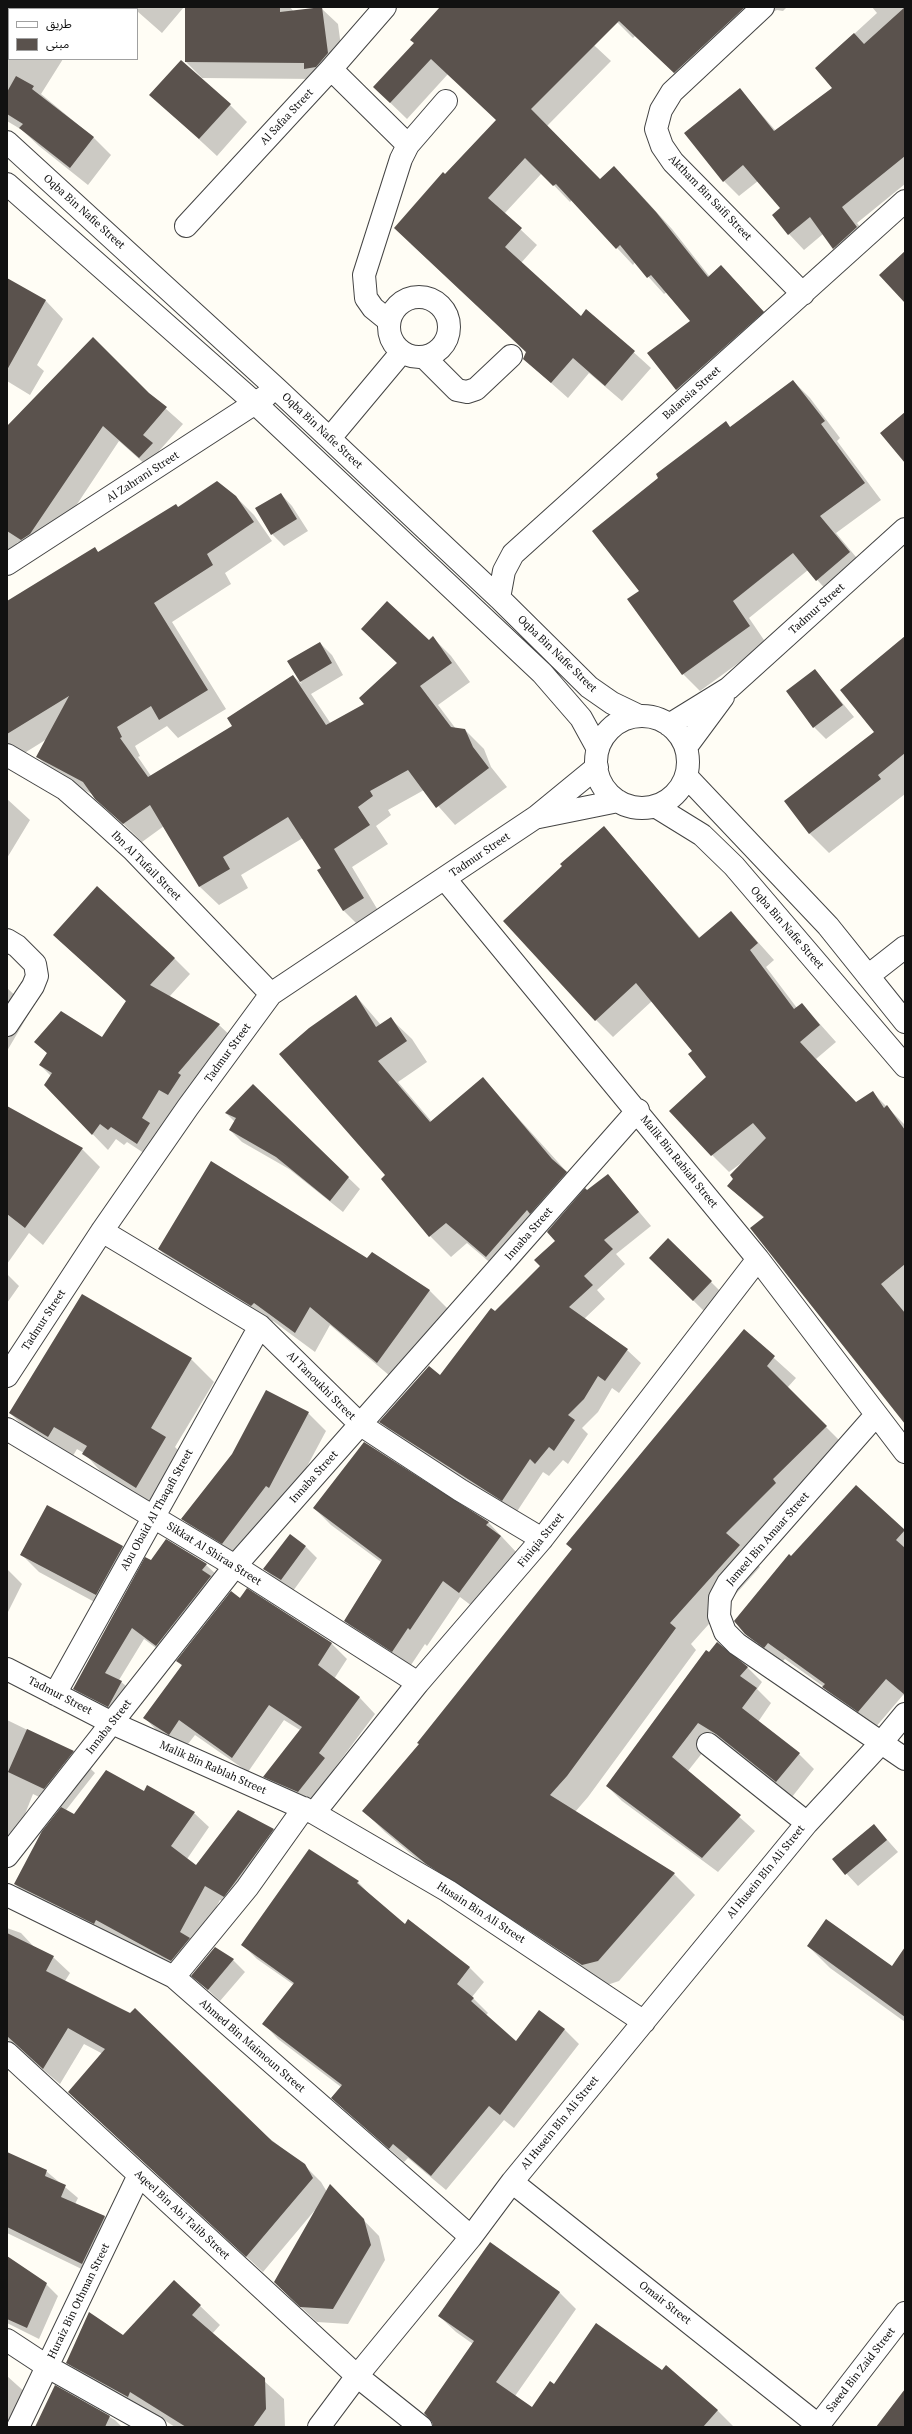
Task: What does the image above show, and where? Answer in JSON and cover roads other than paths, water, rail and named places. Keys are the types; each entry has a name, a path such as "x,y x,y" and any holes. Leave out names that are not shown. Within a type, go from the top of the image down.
{"street":[{"name":"Aktham Bin Saifi Street","path":"763,7 672,92 661,110 656,129 662,146 673,162 803,294"},
{"name":"Al Safaa Street","path":"186,226 331,69 374,11"},
{"path":"331,69 408,145"},
{"path":"389,321 373,308 366,298 364,274 408,145 446,101"},
{"name":"Oqba Bin Nafie Street","path":"9,148 277,388 499,598 589,686 612,703 639,716"},
{"path":"7,184 256,404 542,673 580,718 597,758 603,786 618,801 636,808 655,806 669,800 679,789 686,776 688,762 686,747 676,731 669,725 654,718 639,716 625,719 613,726 604,736 597,758"},
{"name":"Balansia Street","path":"499,598 504,571 513,554 905,201"},
{"path":"410,298 426,298 440,306 448,321 448,336 439,350 424,357 416,358 401,353 392,342 389,321 396,306 410,298"},
{"path":"330,438 401,353"},
{"path":"424,357 457,390 467,392 476,389 511,356"},
{"name":"Al Zahrani Street","path":"7,564 256,404 277,388"},
{"name":"Tadmur Street","path":"669,725 729,688 905,530"},
{"name":"Tadmur Street","path":"686,747 729,688"},
{"name":"Ibn Al Tufail Street","path":"7,755 65,789 98,818 133,850 271,994"},
{"name":"Tadmur Street","path":"7,1376 102,1231 188,1107 271,994 536,817 597,758"},
{"path":"686,776 828,926 905,1022"},
{"name":"Tadmur Street","path":"536,817 618,801"},
{"name":"Oqba Bin Nafie Street","path":"655,806 702,835 734,866 905,1066"},
{"name":"Malik Bin Rabiah Street","path":"445,879 638,1110 758,1259 905,1452"},
{"path":"7,940 16,946 35,964 37,976 33,986 7,1025"},
{"path":"868,976 905,947"},
{"name":"Innaba Street","path":"7,1856 235,1566 638,1110"},
{"name":"Al Tanoukhi Street","path":"102,1231 260,1326 360,1425 460,1490 542,1539"},
{"name":"Finiqia Street","path":"174,1977 309,1810 542,1539 758,1259"},
{"name":"Abu Obaid Al Thaqafi Street","path":"55,1694 260,1326"},
{"name":"Jameel Bin Amaar Street","path":"876,1415 728,1583 720,1598 719,1616 725,1632 737,1644 905,1759"},
{"name":"Sikkat Al Shiraa Street","path":"7,1429 235,1566 418,1683"},
{"name":"Tadmur Street","path":"7,1669 112,1723"},
{"name":"Al Husein BIn Ali Street","path":"319,2427 357,2376 471,2237 512,2182 807,1823 881,1743 905,1714"},
{"name":"Malik Bin Rablah Street","path":"112,1723 309,1810"},
{"name":"Al Husein BIn Ali Street","path":"708,1744 807,1823"},
{"name":"Husain Bin Ali Street","path":"309,1810 448,1891 644,2022"},
{"name":"Ahmed Bin Maimoun Street","path":"7,1895 174,1977 471,2237"},
{"name":"Aqeel Bin Abi Talib Street","path":"7,2053 357,2376"},
{"name":"Huraiz Bin Othman Street","path":"18,2427 140,2175"},
{"name":"Omair Street","path":"512,2182 817,2426"},
{"name":"Saeed Bin Zaid Street","path":"817,2426 905,2313"},
{"path":"7,2340 48,2367 155,2427"},
{"path":"357,2376 421,2427"}]}
